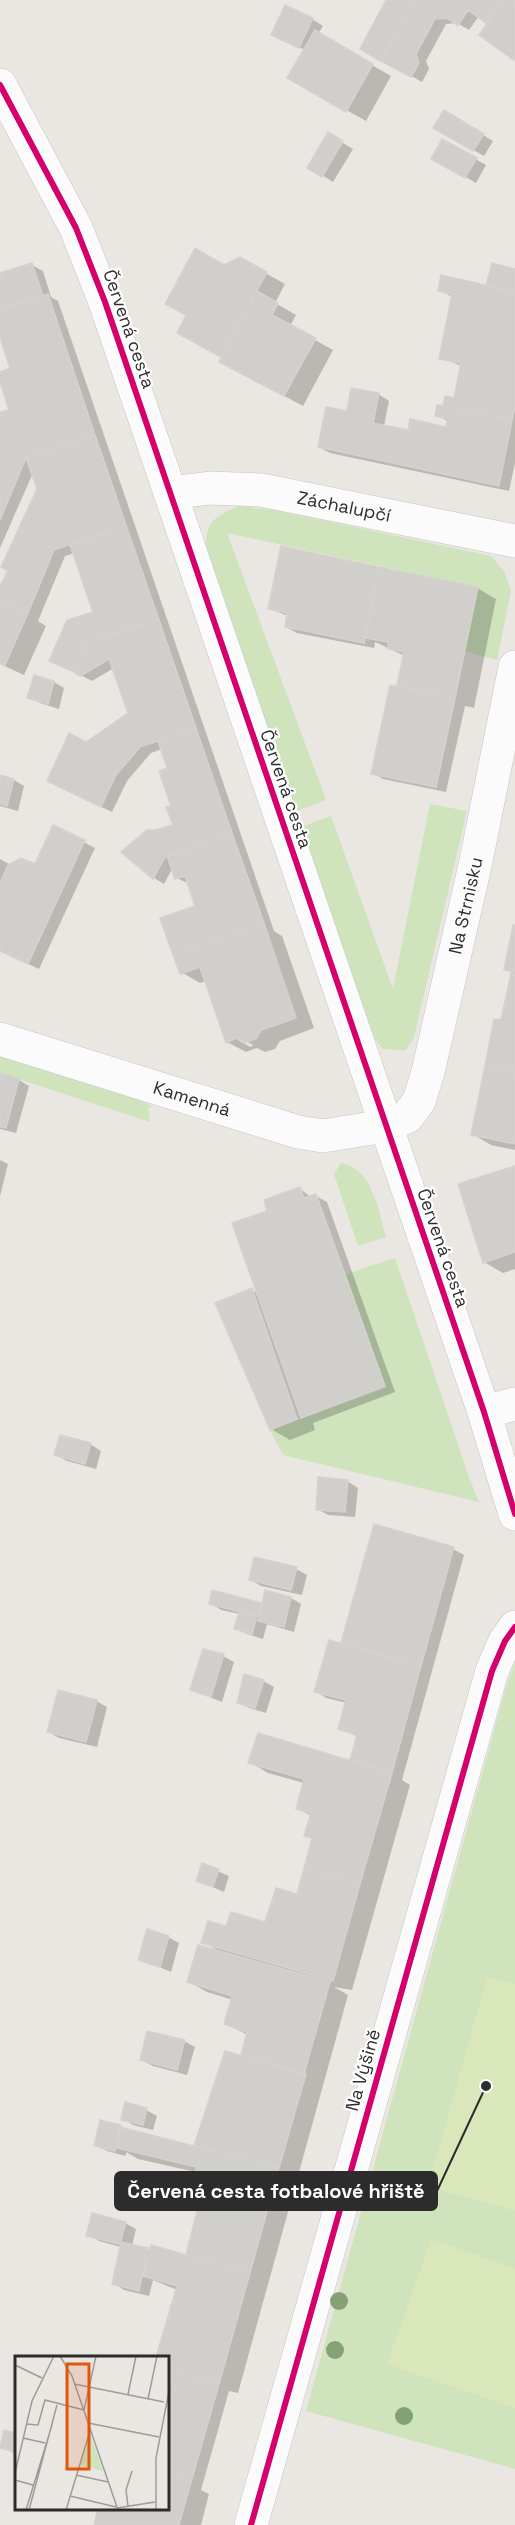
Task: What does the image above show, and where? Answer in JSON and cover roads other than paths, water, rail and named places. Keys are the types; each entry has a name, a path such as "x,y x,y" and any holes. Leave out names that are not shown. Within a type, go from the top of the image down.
{"street":[{"name":"Červená cesta","path":"0,85 76,228 105,302 484,1412 515,1514"},
{"name":"Záchalupčí","path":"170,492 210,488 261,490 515,541"},
{"name":"Na Strnisku","path":"385,1126 407,1117 419,1101 429,1072 476,861 515,667"},
{"name":"Kamenná","path":"0,1039 298,1132 322,1136 385,1126"},
{"path":"484,1412 515,1404"},
{"name":"Na Výšině","path":"251,2525 492,1671 505,1641 515,1627"}],"place":[{"name":"Červená cesta fotbalové hřiště","path":"486,2086"}]}
